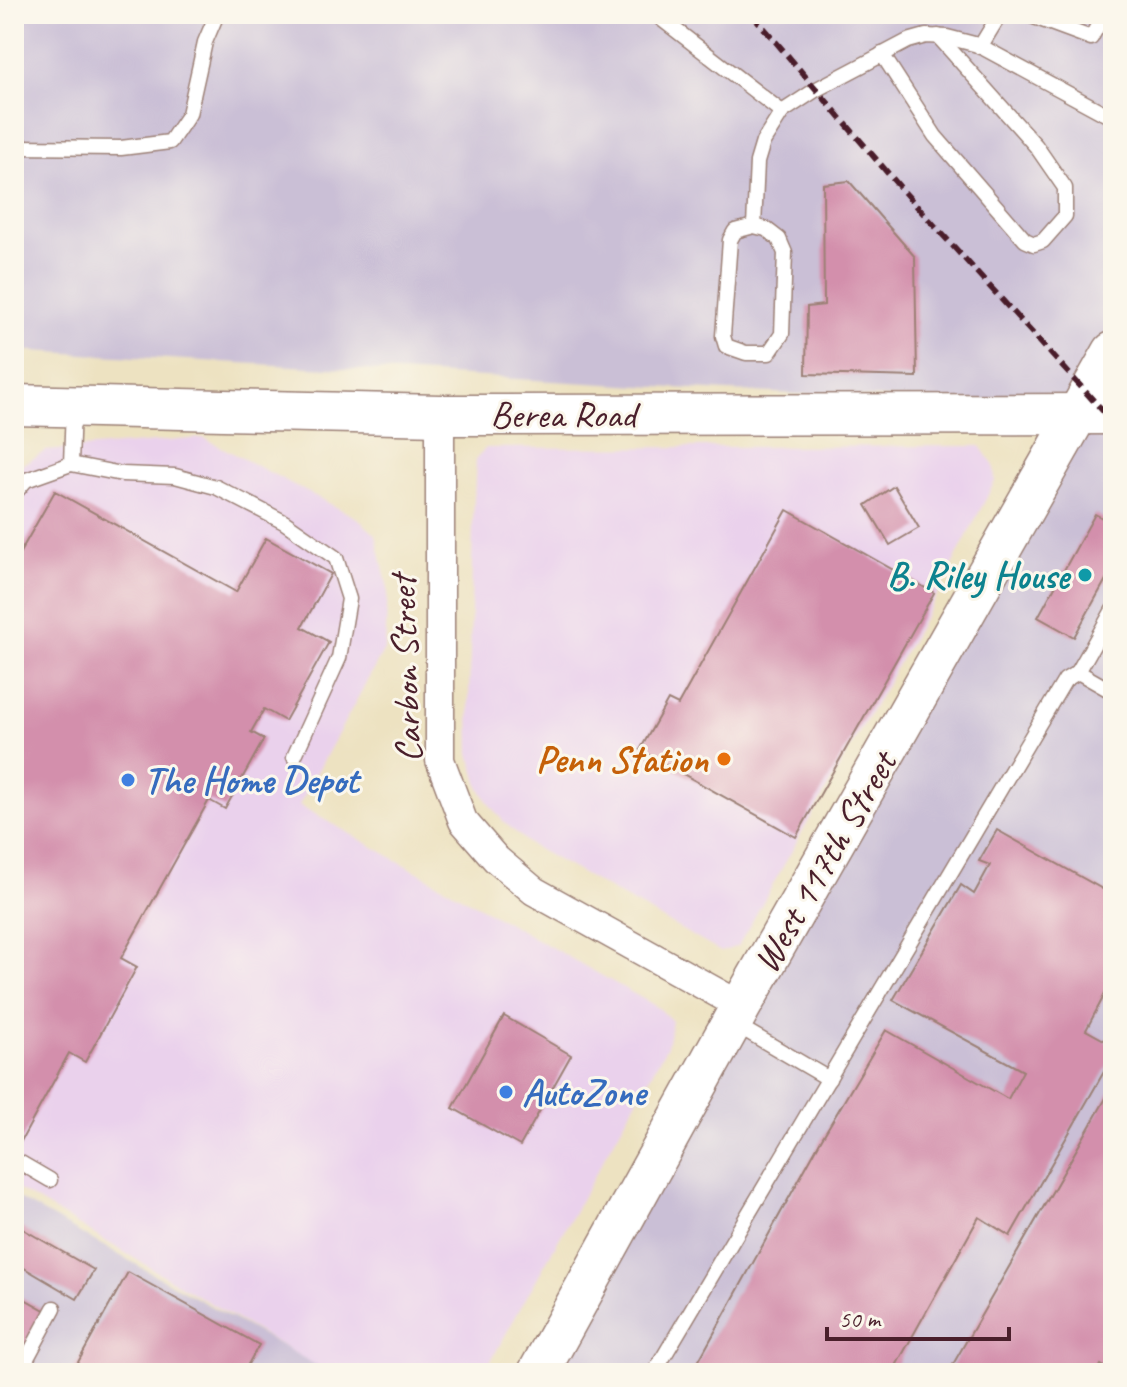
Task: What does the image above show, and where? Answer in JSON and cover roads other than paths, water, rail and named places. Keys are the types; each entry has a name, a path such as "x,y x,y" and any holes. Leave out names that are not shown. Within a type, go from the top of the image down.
{"main road":[{"name":"West 117th Street","path":"538,1373 737,1014 1096,414 1113,352"},
{"name":"Berea Road","path":"14,405 440,415 741,412 1096,414"}],"street":[{"name":"Carbon Street","path":"440,415 440,760 463,821 496,859 534,891 737,1014"}],"lane":[{"path":"14,147 121,148 170,142 189,114 205,42 217,14"},
{"path":"655,14 782,112"},
{"path":"980,47 1000,14"},
{"path":"1026,14 1091,38 1104,14"},
{"path":"882,54 945,147 1025,240 1034,244 1043,241 1065,216 1065,188 1036,146 938,36"},
{"path":"754,226 757,162 763,142 782,112 908,41 938,36 980,47 1113,118"},
{"path":"754,226 766,229 779,239 785,253 782,334 769,353 746,353 726,346 723,336 730,240 735,231 754,226"},
{"path":"71,464 73,407"},
{"path":"14,494 26,480 71,464 122,474 175,476 216,487 284,522 336,558 349,599 339,658 294,757"},
{"path":"654,1373 1065,680 1078,672 1113,610"},
{"path":"1078,672 1113,692"},
{"path":"737,1014 829,1079"},
{"path":"14,1159 50,1180"},
{"path":"19,1373 54,1308"}],"railway":[{"path":"752,14 904,192 1113,422"}],"place":[{"name":"B. Riley House","path":"1085,575"},
{"name":"Penn Station","path":"724,759"},
{"name":"The Home Depot","path":"128,780"},
{"name":"AutoZone","path":"506,1092"}]}
